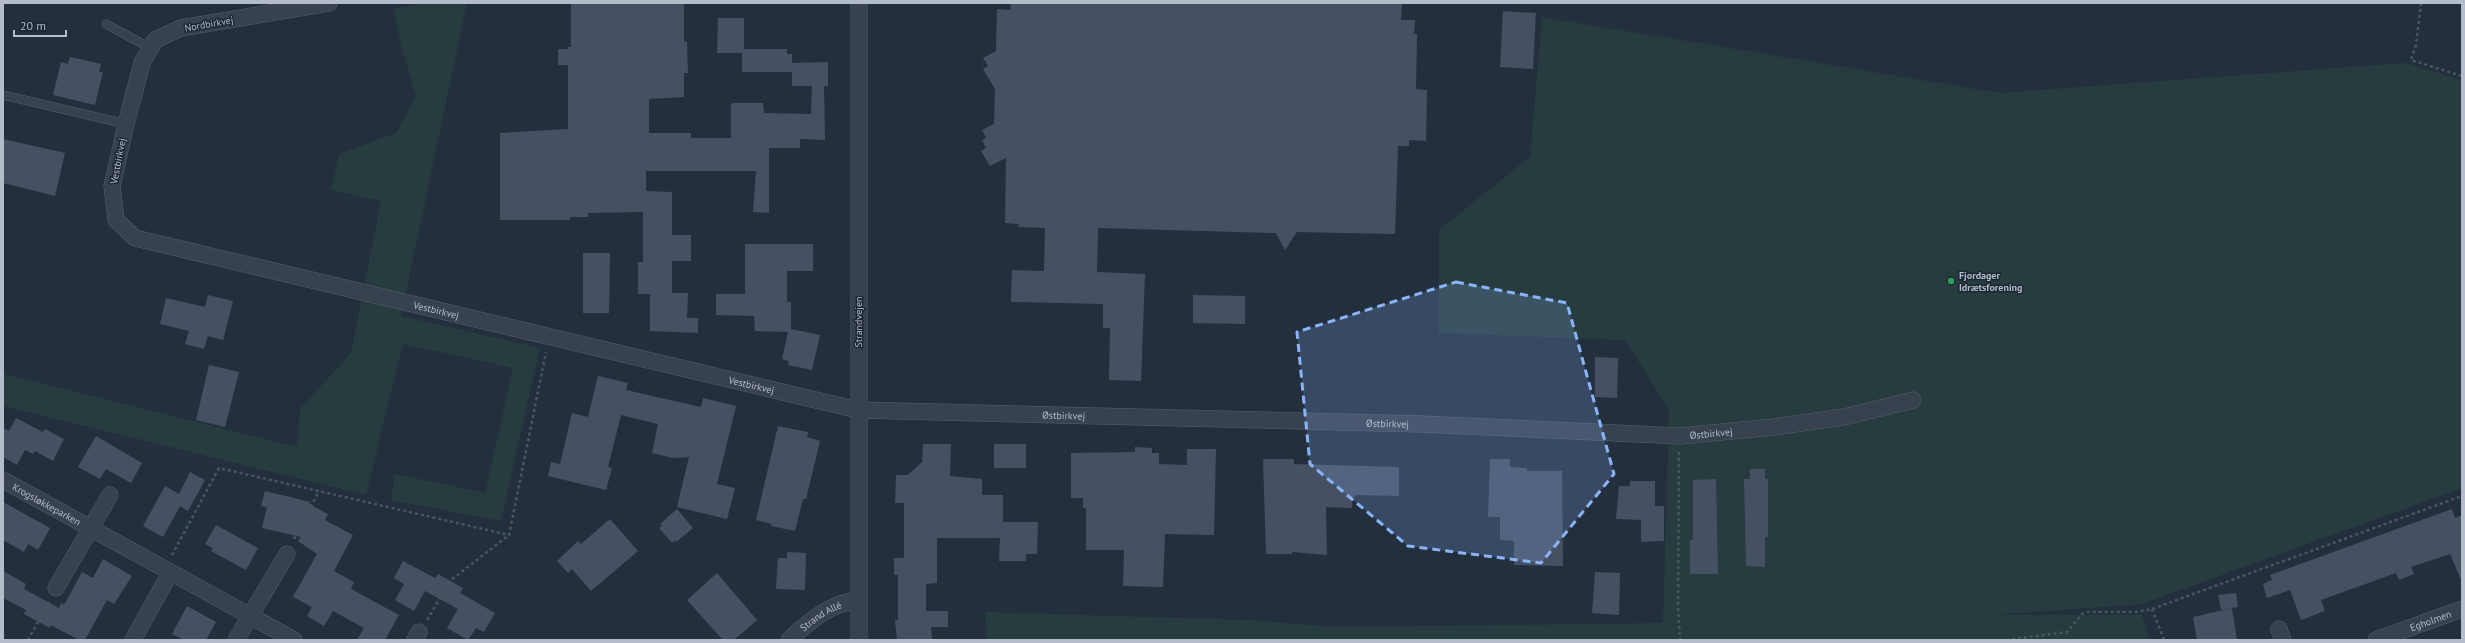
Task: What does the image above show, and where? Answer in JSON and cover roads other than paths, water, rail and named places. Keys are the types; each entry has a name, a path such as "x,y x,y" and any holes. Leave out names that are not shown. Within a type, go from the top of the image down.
{"street":[{"name":"Nordbirkvej","path":"126,124 142,63 155,40 181,28 329,3"},
{"name":"Strandvejen","path":"859,3 859,640"},
{"name":"Vestbirkvej","path":"126,124 112,186 116,220 136,238 858,410"},
{"name":"Østbirkvej","path":"858,410 1421,424 1680,436 1774,427 1836,418 1914,400"},
{"name":"Krogsløkkeparken","path":"3,480 90,530 294,640"},
{"name":"Krogsløkkeparken","path":"56,588 110,495"},
{"path":"236,640 287,554"},
{"path":"133,640 167,571"},
{"name":"Strand Allé","path":"789,640 821,612 844,602 858,600"},
{"name":"Egholmen","path":"2376,640 2462,609"}],"lane":[{"path":"106,24 150,48"},
{"path":"3,95 126,124"}],"place":[{"name":"Fjordager Idrætsforening","path":"1951,281"}]}
